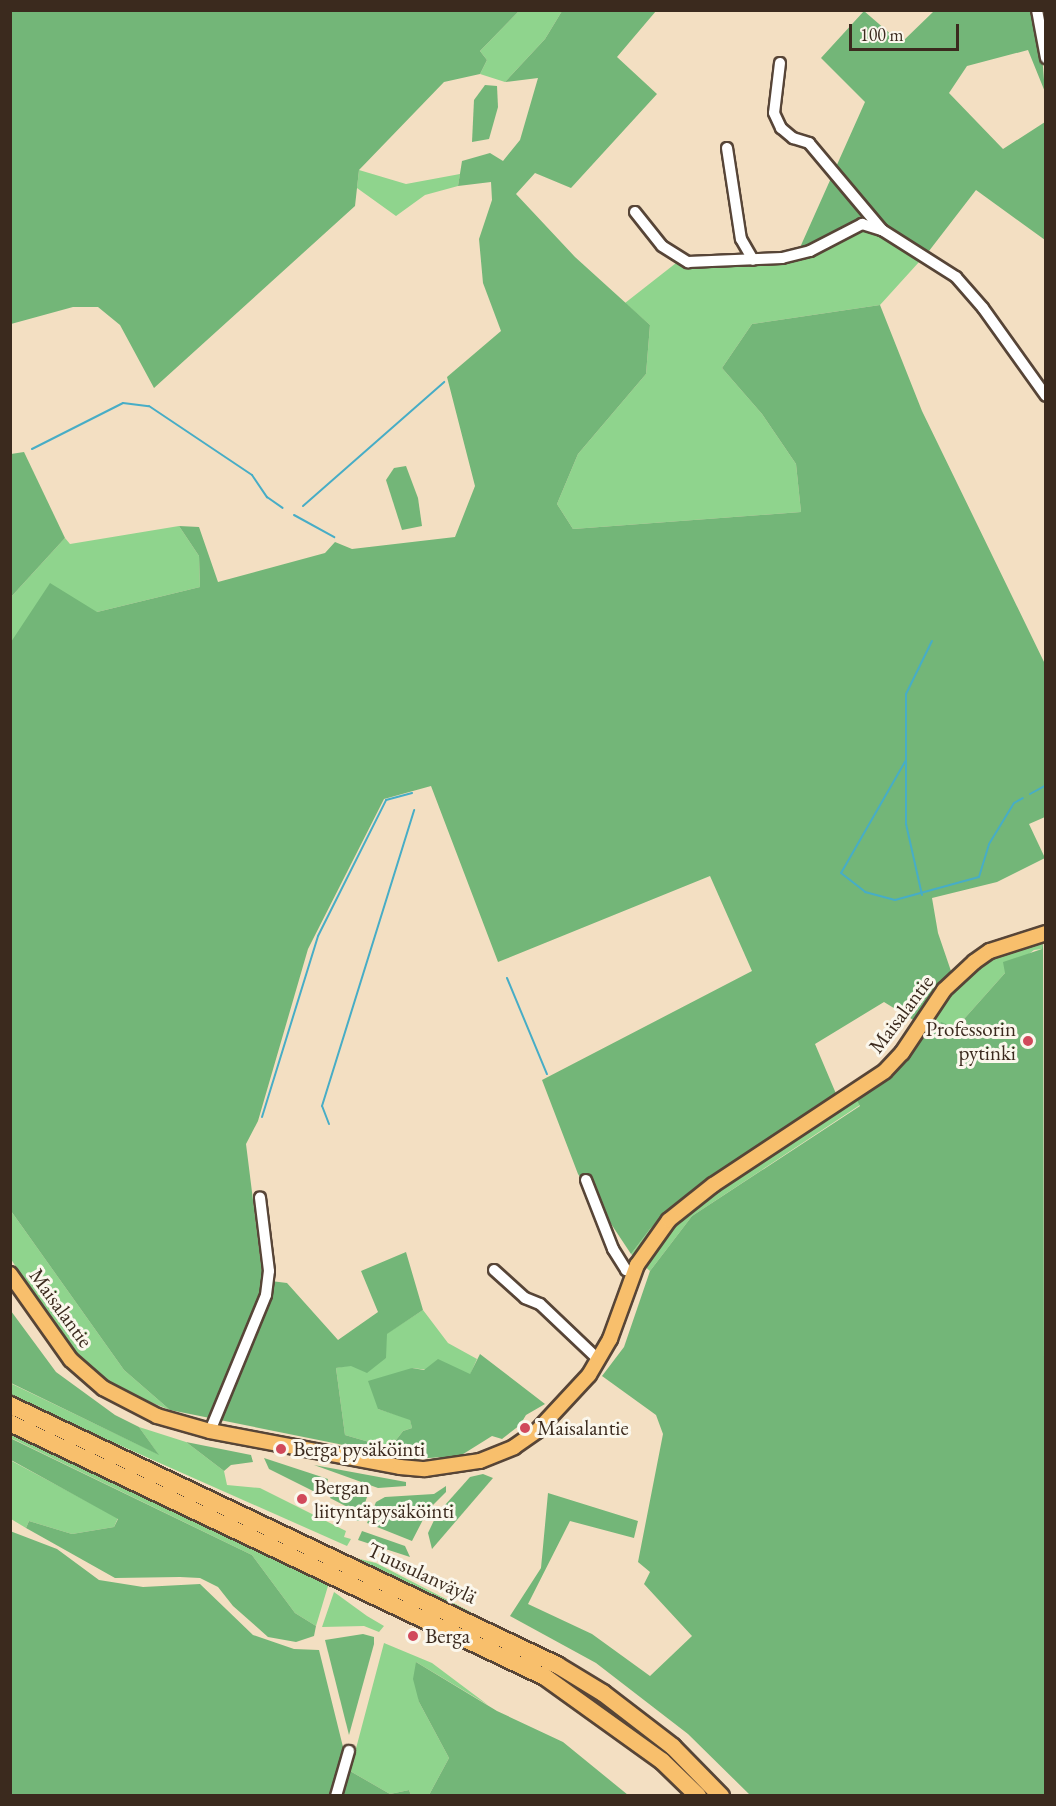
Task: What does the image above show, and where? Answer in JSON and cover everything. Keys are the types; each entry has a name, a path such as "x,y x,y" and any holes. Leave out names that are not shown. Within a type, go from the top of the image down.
{"highway":[{"name":"Tuusulanväylä","path":"12,1405 557,1665 603,1693 673,1747 721,1796"},
{"name":"Tuusulanväylä","path":"10,1423 545,1677 662,1761 698,1796"}],"main road":[{"name":"Maisalantie","path":"10,1274 54,1341 88,1376 139,1408 210,1431 400,1467 455,1466 502,1453 537,1431 570,1398 599,1359 633,1272 655,1236 686,1205 885,1071 902,1053 945,990 974,962 990,951 1046,933"}],"street":[{"path":"1037,10 1046,58"},
{"path":"780,63 774,113 781,128 793,138 809,143 882,230"},
{"path":"727,148 741,238 753,260"},
{"path":"635,212 662,246 688,262 753,260 810,251 862,224 882,230 956,277 983,308 1046,396"},
{"path":"586,1180 613,1249 626,1270 633,1272"},
{"path":"210,1431 266,1295 269,1271 260,1197"},
{"path":"494,1270 525,1298 540,1304 584,1349 599,1359"},
{"path":"336,1796 349,1751"}],"green space":[{"path":"11,10 519,11 480,51 487,60 480,74 444,82 359,170 355,206 154,388 120,325 98,307 73,307 11,324"},
{"path":"519,11 562,11 545,39 505,82 480,74 487,60 480,51"},
{"path":"562,11 656,11 617,57 657,94 571,188 535,173 516,194 575,257 650,325 646,374 578,454 557,504 573,529 801,512 796,464 762,414 722,368 752,324 880,305 922,411 1045,664 1045,817 1029,824 1045,858 997,882 932,898 938,933 952,974 915,1021 884,1002 815,1044 837,1096 689,1193 650,1229 631,1254 578,1174 542,1080 752,971 710,876 498,962 431,786 384,799 308,949 258,1121 246,1144 263,1280 287,1283 338,1340 378,1312 361,1271 406,1252 423,1310 387,1334 386,1358 367,1373 351,1366 336,1368 345,1435 390,1448 403,1431 412,1428 410,1420 378,1409 368,1381 412,1368 424,1370 438,1359 470,1374 480,1354 545,1404 526,1415 520,1425 502,1439 492,1436 460,1456 413,1459 170,1410 124,1370 11,1211 11,642 50,583 97,612 200,587 199,556 179,526 199,527 218,582 325,553 335,542 352,549 455,537 475,486 447,377 501,331 483,283 479,239 492,200 491,182 458,186 462,161 490,153 503,161 520,140 538,78 505,82 545,39"},
{"path":"864,11 901,43 934,11 1045,11 1042,55 1045,92 1028,50 967,66 949,93 1003,149 1045,122 1045,240 976,190 929,251 884,227 863,221 840,228 798,252 865,102 821,58"},
{"path":"485,85 497,86 498,107 489,139 472,142 474,100"},
{"path":"359,170 406,184 460,174 458,186 425,195 396,216 357,188"},
{"path":"863,221 884,227 929,251 880,305 752,324 722,368 762,414 796,464 801,512 573,529 557,504 578,454 646,374 650,325 625,303 685,256 720,261 798,252 840,228"},
{"path":"24,452 65,538 11,597 11,454"},
{"path":"406,466 418,498 422,526 402,530 386,480 394,468"},
{"path":"179,526 199,556 200,587 97,612 11,642 11,597 65,538 70,544"},
{"path":"1043,938 1042,949 1034,950 1005,973 956,1028 940,1023 938,1030 860,1105 692,1216 650,1271 631,1254 650,1229 689,1193 885,1063 929,1001 963,965"},
{"path":"1043,938 1045,1795 750,1795 688,1734 596,1663 510,1616 541,1568 548,1493 638,1521 634,1538 570,1521 528,1604 592,1634 650,1676 692,1636 644,1584 650,1572 638,1562 663,1434 656,1415 602,1376 624,1347 650,1271 692,1216 860,1106 855,1096 927,1025 937,1030 941,1022 956,1028 1005,973 1003,962 1042,949"},
{"path":"11,1211 124,1370 170,1410 123,1391 90,1369 59,1337 11,1259"},
{"path":"423,1310 448,1343 477,1359 470,1375 412,1368 378,1409 410,1419 412,1428 403,1431 390,1448 345,1435 336,1368 386,1358 386,1334"},
{"path":"11,1311 56,1372 115,1415 139,1427 159,1455 11,1383"},
{"path":"10,1383 158,1454 139,1427 186,1442 224,1471 227,1485 260,1488 346,1531 344,1537 351,1539 347,1546 11,1397"},
{"path":"10,1434 321,1581 328,1586 316,1626 295,1613 252,1555 11,1438"},
{"path":"10,1438 252,1555 295,1613 316,1626 314,1636 296,1642 268,1637 233,1606 218,1587 200,1578 115,1578 26,1528 29,1521 72,1534 114,1527 118,1519 11,1460"},
{"path":"186,1442 251,1455 253,1462 231,1465 224,1471"},
{"path":"264,1458 328,1479 323,1496 269,1469"},
{"path":"10,1460 118,1518 114,1527 72,1534 29,1521 26,1528 11,1519"},
{"path":"314,1465 406,1482 406,1486 378,1488"},
{"path":"483,1474 493,1478 432,1549 428,1533 437,1514 470,1477"},
{"path":"338,1483 368,1494 359,1521 355,1520 359,1513 330,1498"},
{"path":"446,1486 446,1492 428,1510 412,1541 367,1523 376,1502 385,1497 434,1494"},
{"path":"10,1531 57,1549 99,1580 143,1587 200,1584 253,1635 294,1649 319,1650 344,1751 332,1795 11,1795"},
{"path":"362,1531 405,1546 410,1557 358,1540"},
{"path":"356,1558 376,1563 471,1612 470,1612"},
{"path":"334,1592 384,1626 379,1632 364,1626 322,1627"},
{"path":"363,1634 374,1637 374,1644 349,1735 325,1640"},
{"path":"384,1643 432,1663 488,1705 416,1662 419,1702 449,1758 429,1795 411,1795 409,1790 390,1794 350,1771"},
{"path":"416,1662 497,1711 563,1742 628,1795 429,1795 449,1758 419,1702 413,1679"},
{"path":"350,1771 390,1794 409,1790 411,1795 340,1796"}],"waterway":[{"path":"303,506 444,382"},
{"path":"32,449 123,403 149,406 252,475 267,497 283,508"},
{"path":"294,515 334,537"},
{"path":"922,895 906,824 906,694 932,641"},
{"path":"906,760 841,873 865,892 895,900 979,877 989,844 1014,803 1023,798"},
{"path":"1030,794 1046,785"},
{"path":"262,1117 318,936 386,800 412,793"},
{"path":"329,1124 322,1106 414,810"},
{"path":"507,978 547,1074"}],"place":[{"name":"Professorin pytinki","path":"1028,1041"},
{"name":"Maisalantie","path":"525,1428"},
{"name":"Berga pysäköinti","path":"281,1449"},
{"name":"Bergan liityntäpysäköinti","path":"302,1499"},
{"name":"Berga","path":"413,1636"}]}
